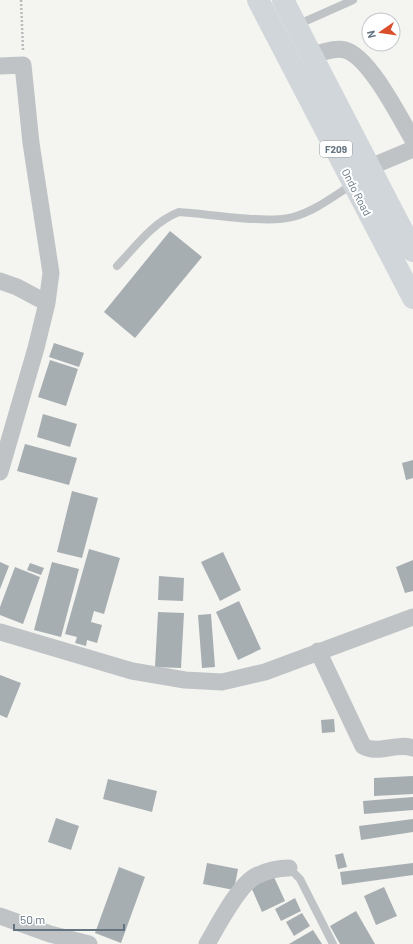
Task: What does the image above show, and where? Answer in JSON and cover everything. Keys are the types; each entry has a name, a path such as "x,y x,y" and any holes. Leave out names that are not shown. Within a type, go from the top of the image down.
{"main road":[{"name":"Ondo Road","path":"258,0 413,298"},
{"name":"Ondo Road","path":"283,0 370,166 413,252"}],"street":[{"path":"312,56 338,49 346,50 357,56 372,72 413,140"},
{"path":"0,66 24,65 31,143 51,273 47,303 0,472"},
{"path":"370,166 413,149"},
{"path":"0,281 17,287 47,303"},
{"path":"0,632 132,671 184,680 222,682 265,672 413,617"},
{"path":"318,652 363,746 370,750 406,745 413,748"},
{"path":"207,944 224,914 245,885 255,876 279,868 289,868"},
{"path":"0,916 49,939 89,944"}],"lane":[{"path":"296,25 353,0"},
{"path":"117,266 153,227 166,217 179,212 265,219 292,217 314,209 354,184"},
{"path":"289,868 300,879 333,944"}],"path":[{"path":"21,0 24,65"}],"building":[{"path":"170,231 202,257 135,338 104,312"},
{"path":"54,343 84,353 79,367 49,357"},
{"path":"50,360 78,369 66,406 38,397"},
{"path":"43,414 77,424 70,447 37,437"},
{"path":"25,444 77,458 69,485 17,471"},
{"path":"413,460 413,478 406,480 402,463"},
{"path":"72,491 98,498 82,558 57,552"},
{"path":"89,549 120,558 104,614 94,611 91,622 102,625 97,643 87,640 86,646 75,643 77,637 65,634"},
{"path":"223,552 241,590 220,601 201,562"},
{"path":"413,560 413,591 405,593 396,567"},
{"path":"0,562 9,566 0,589"},
{"path":"52,562 79,569 61,637 34,630"},
{"path":"30,563 44,568 41,575 27,570"},
{"path":"15,567 40,577 23,624 0,615 0,607"},
{"path":"159,576 184,578 183,601 158,600"},
{"path":"239,601 261,649 238,660 216,612"},
{"path":"158,612 184,613 181,668 155,667"},
{"path":"211,614 215,667 202,668 198,615"},
{"path":"0,675 21,683 7,718 0,715"},
{"path":"334,719 335,732 322,733 321,720"},
{"path":"413,776 413,794 374,796 374,778"},
{"path":"108,779 157,791 152,812 103,799"},
{"path":"413,797 413,810 364,814 363,801"},
{"path":"56,818 79,826 71,850 48,842"},
{"path":"413,819 413,832 361,840 359,826"},
{"path":"343,853 347,867 338,869 335,855"},
{"path":"207,863 238,869 234,890 203,884"},
{"path":"413,863 413,875 342,885 340,872"},
{"path":"119,867 145,877 121,943 95,933"},
{"path":"274,877 285,901 262,912 251,887"},
{"path":"384,887 397,916 376,925 364,896"},
{"path":"295,898 301,911 281,921 275,909"},
{"path":"356,911 375,944 340,944 330,926"},
{"path":"302,913 310,926 294,936 286,922"},
{"path":"313,930 322,944 289,944"}]}
